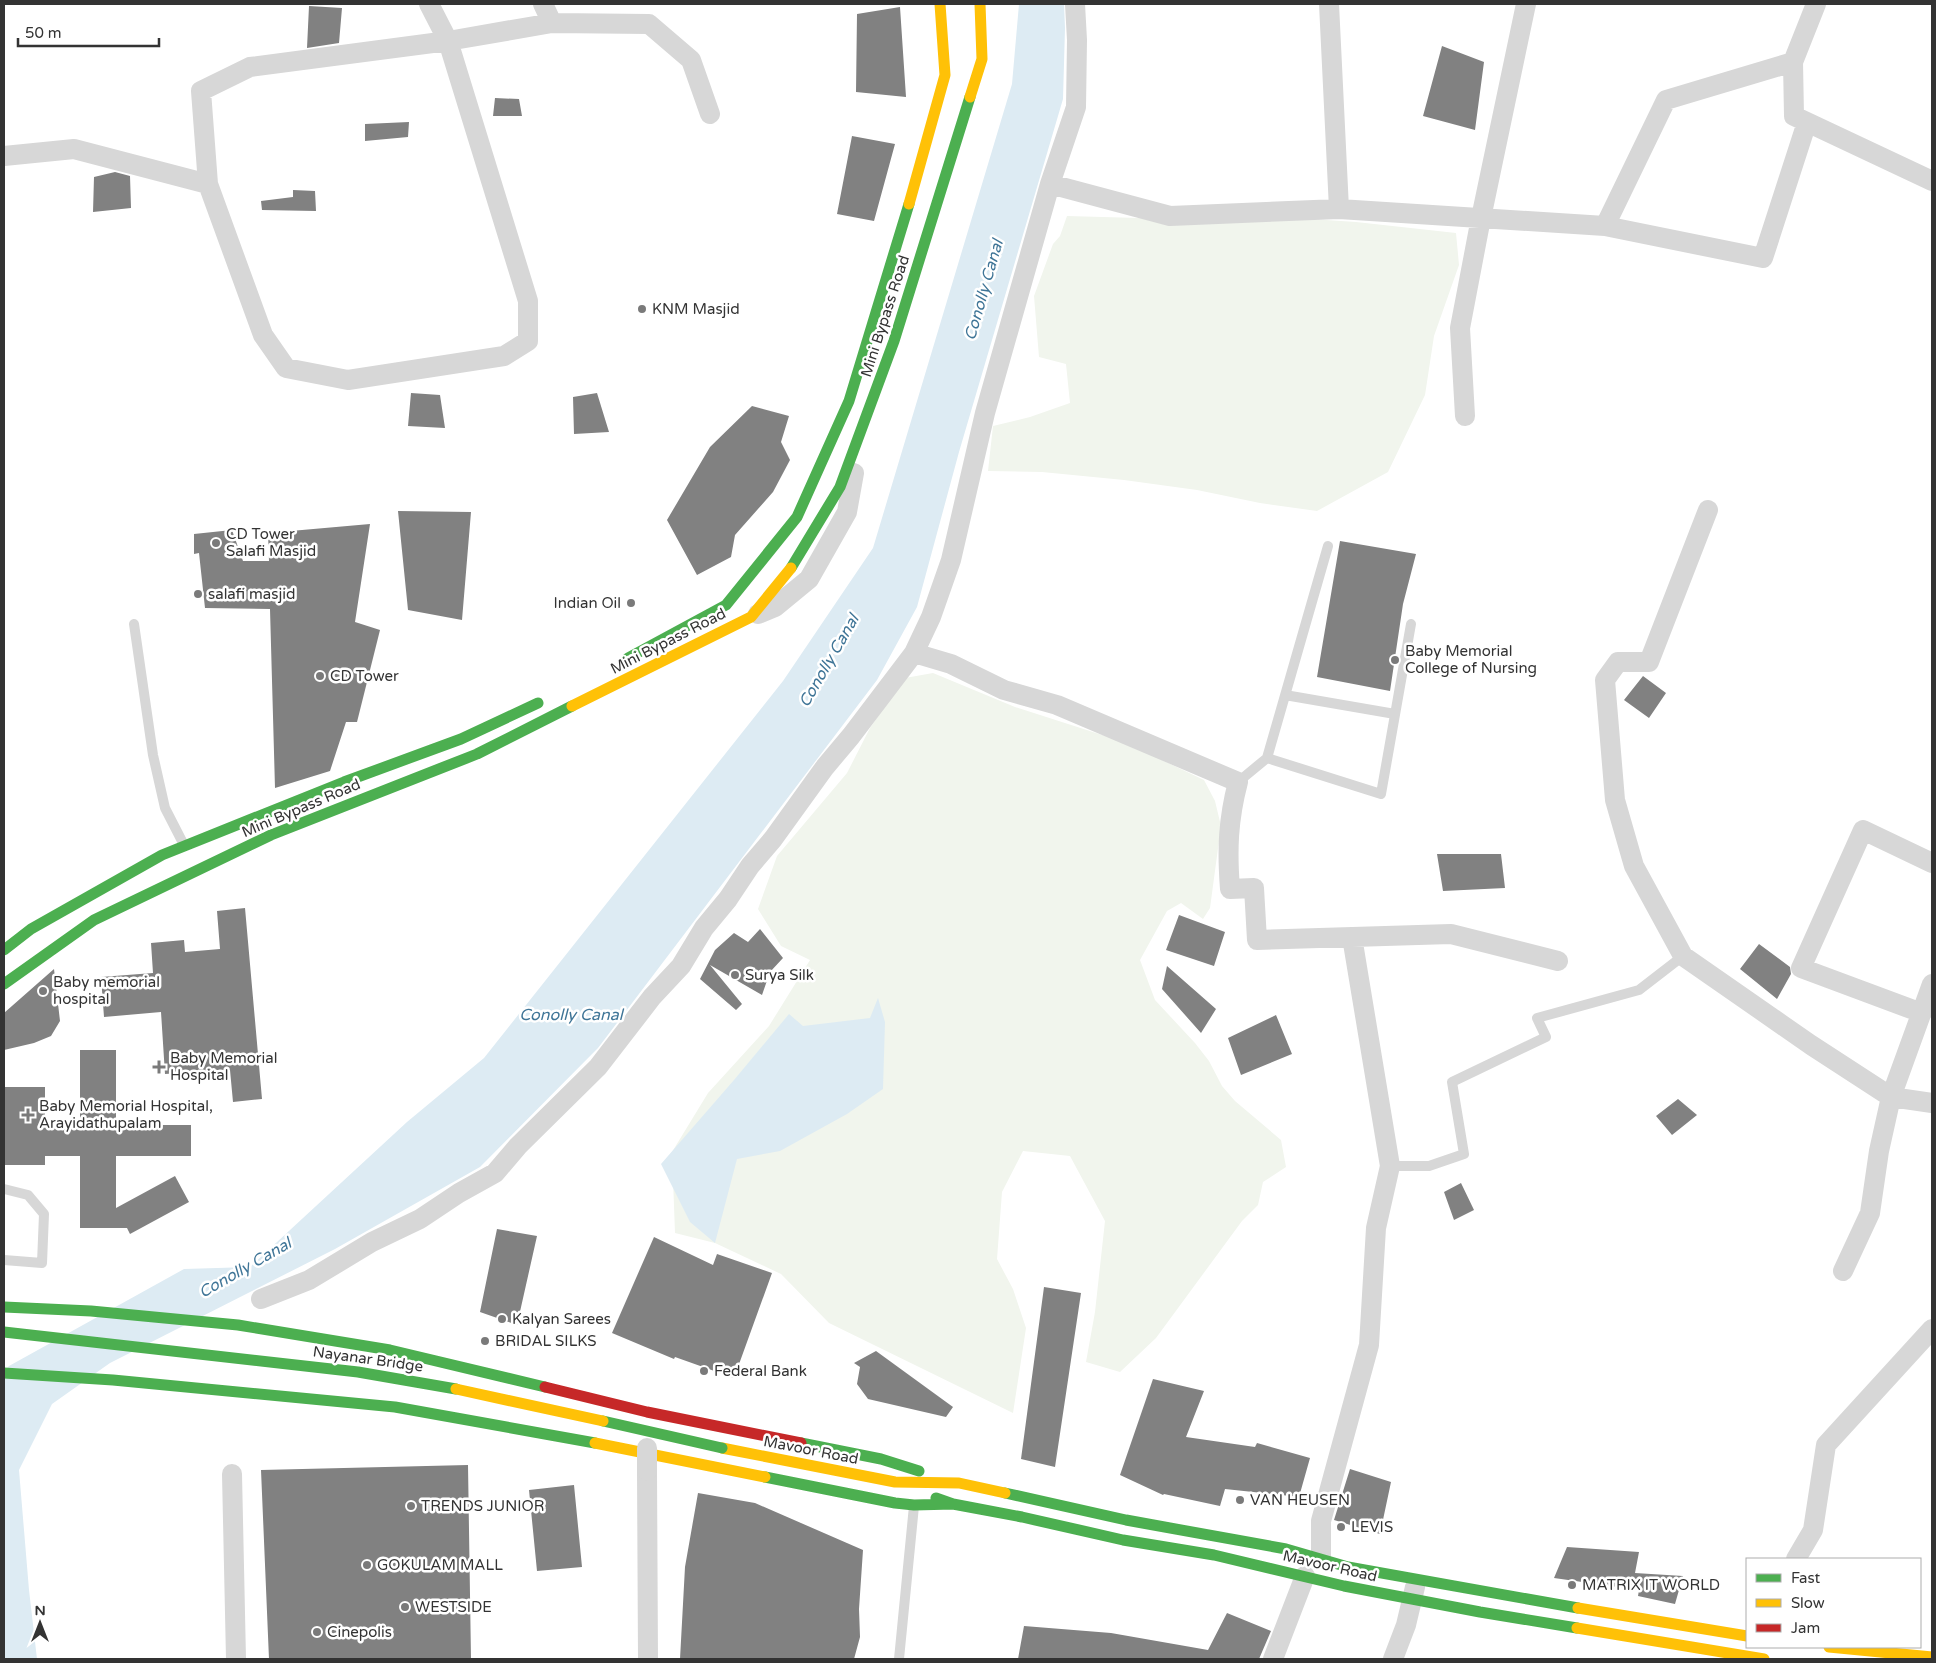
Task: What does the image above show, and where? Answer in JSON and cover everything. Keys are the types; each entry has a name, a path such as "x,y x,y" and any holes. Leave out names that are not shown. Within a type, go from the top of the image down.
{"main road":[{"name":"Mini Bypass Road","path":"617,665 726,605 797,517 849,401 936,110 945,75 940,4"},
{"name":"Mini Bypass Road","path":"864,422 894,341 982,59 980,4"},
{"name":"Mini Bypass Road","path":"4,950 31,928 98,890 166,870 271,835 477,754 752,616"},
{"path":"656,643 666,660"},
{"name":"Mini Bypass Road","path":"4,984 166,870 184,846 344,782 460,739 548,698"},
{"path":"4,1307 91,1311 238,1325 390,1350 647,1412 881,1459 959,1483"},
{"name":"Nayanar Bridge","path":"4,1332 358,1372 435,1384 722,1448"},
{"path":"301,1335 319,1353 322,1366 316,1378"},
{"path":"4,1373 113,1380 395,1407 618,1447 895,1503 914,1505 953,1504"},
{"path":"284,1396 306,1386"},
{"name":"Mavoor Road","path":"722,1448 895,1482 953,1504 1022,1517 1123,1540 1214,1555 1344,1586 1764,1659"},
{"name":"Mavoor Road","path":"895,1482 959,1483 1126,1520 1286,1549 1348,1567 1746,1636"},
{"path":"1839,1648 1932,1657"}],"street":[{"path":"429,4 448,42 528,301 528,341 504,356 348,380 286,368 263,335 208,184 202,91 250,67 448,42 552,23 649,24 690,60 710,114"},
{"path":"543,4 552,23"},
{"path":"261,1298 310,1280 372,1242 420,1219 459,1193 495,1173 518,1146 598,1067 652,997 681,966 704,928 728,899 750,866 774,838 825,767 852,736 914,653 931,617 950,560 985,413 1050,184 1076,107 1077,40 1075,4"},
{"path":"1329,4 1339,209"},
{"path":"1465,416 1460,328 1526,4"},
{"path":"1816,4 1793,62 1794,116 1932,181"},
{"path":"1604,226 1666,100 1793,62"},
{"path":"1050,184 1170,216 1339,209 1604,226 1763,258 1807,122"},
{"path":"4,156 74,149 208,184"},
{"path":"752,616 775,607 809,579 846,512 864,422"},
{"path":"1708,510 1649,662 1618,662 1606,680 1615,800 1634,866 1683,956 1700,966 1811,1046 1891,1097 1932,1103"},
{"path":"914,653 950,664 1004,690 1057,705 1238,782 1230,811 1228,856 1230,889 1254,888 1257,940 1451,934 1558,961"},
{"path":"1922,1013 1801,968 1863,830 1932,863"},
{"path":"1321,1559 1321,1521 1369,1345 1376,1228 1390,1166 1352,937"},
{"path":"1843,1271 1870,1213 1879,1150 1891,1097 1932,984"},
{"path":"1797,1558 1813,1530 1826,1445 1932,1329"},
{"path":"647,1444 648,1659"},
{"path":"232,1474 236,1659"},
{"path":"1273,1659 1305,1576"},
{"path":"1393,1659 1413,1599 1417,1580"}],"lane":[{"path":"1238,782 1267,758 1328,546"},
{"path":"134,624 152,755 165,808 184,846"},
{"path":"1267,758 1381,794 1411,624"},
{"path":"1285,695 1395,714"},
{"path":"1390,1166 1429,1166 1464,1154 1452,1082 1546,1037 1537,1018 1639,990 1683,956"},
{"path":"4,1189 28,1195 44,1214 42,1263 4,1260"},
{"path":"899,1659 914,1505"}],"shaded area":[{"path":"1067,216 1174,219 1281,217 1356,222 1456,233 1459,265 1434,336 1425,395 1388,472 1317,511 1260,503 1197,490 1124,480 1042,472 988,471 993,426 1030,417 1070,403 1066,364 1039,357 1034,296 1053,244 1060,236"},
{"path":"933,673 1015,707 1124,742 1204,780 1215,801 1221,826 1210,908 1203,919 1181,903 1167,911 1140,960 1155,1000 1195,1043 1209,1061 1222,1086 1235,1101 1281,1140 1286,1167 1263,1182 1258,1205 1242,1221 1156,1338 1120,1372 1086,1362 1095,1312 1105,1221 1070,1156 1023,1151 1002,1192 997,1259 1013,1289 1026,1328 1013,1413 829,1323 781,1274 715,1243 675,1233 672,1152 708,1093 769,1026 810,960 781,946 758,909 777,856 847,773 870,728 905,678"}],"water":[{"name":"Conolly Canal","path":"1019,4 1064,4 1063,99 959,452 917,607 877,680 598,1048 480,1167 335,1249 110,1363 52,1404 19,1470 37,1659 4,1659 4,1371 9,1366 184,1269 250,1267 407,1122 484,1058 783,681 873,548 1012,84"},
{"path":"878,998 885,1022 883,1089 847,1114 780,1151 737,1159 715,1243 690,1222 661,1164 789,1014 803,1026 870,1018"}],"building":[{"path":"309,6 342,8 339,43 307,48"},
{"path":"900,7 906,97 856,92 857,14"},
{"path":"1442,46 1484,62 1475,130 1423,116"},
{"path":"495,98 519,99 522,116 493,116"},
{"path":"409,122 408,137 365,141 365,124"},
{"path":"852,136 895,144 874,221 837,214"},
{"path":"115,172 130,176 131,208 93,212 94,177"},
{"path":"293,190 315,191 316,211 262,210 261,201 293,197"},
{"path":"411,393 440,395 445,428 408,426"},
{"path":"597,393 609,432 574,434 573,397"},
{"path":"752,406 789,416 781,442 790,460 773,492 735,535 731,557 697,575 667,520 710,447"},
{"path":"398,511 471,512 462,620 408,610"},
{"name":"CD Tower","path":"370,524 355,622 380,630 357,722 346,722 330,771 275,788 270,609 205,608 199,553 194,554 194,534 232,530 243,561 269,561 268,533"},
{"path":"1340,541 1416,554 1403,604 1390,691 1317,677"},
{"path":"1643,676 1666,693 1649,718 1624,700"},
{"path":"1437,854 1501,854 1505,888 1443,891"},
{"path":"245,908 262,1099 233,1102 230,1070 165,1074 161,1012 104,1017 101,977 153,973 151,943 184,940 185,952 220,949 217,911"},
{"path":"1179,915 1225,932 1214,966 1166,950"},
{"name":"Surya Silk","path":"760,929 783,958 770,972 762,995 710,965 742,1004 736,1010 700,979 715,950 734,933 748,942"},
{"path":"1759,944 1790,967 1791,974 1777,999 1740,969"},
{"path":"1167,966 1216,1009 1201,1033 1162,989"},
{"name":"Baby memorial hospital","path":"54,969 60,1021 51,1036 34,1043 4,1050 4,1013"},
{"path":"1276,1015 1292,1054 1241,1075 1228,1038"},
{"path":"80,1050 116,1050 116,1125 191,1125 191,1156 116,1156 116,1208 175,1176 189,1202 130,1234 127,1228 80,1228 80,1156 45,1156 45,1165 4,1165 4,1087 45,1087 45,1125 80,1125"},
{"path":"1678,1099 1697,1115 1672,1135 1656,1116"},
{"path":"1461,1183 1474,1210 1454,1220 1444,1192"},
{"path":"497,1229 537,1236 517,1325 480,1312"},
{"path":"654,1237 713,1265 717,1254 772,1273 734,1378 675,1357 674,1359 612,1333"},
{"path":"1044,1287 1081,1293 1055,1467 1021,1459"},
{"path":"876,1351 953,1407 946,1417 868,1399 857,1384 860,1367 854,1363"},
{"path":"1153,1379 1204,1391 1186,1437 1255,1447 1257,1443 1310,1458 1299,1497 1225,1489 1220,1506 1163,1495 1120,1475"},
{"name":"GOKULAM MALL","path":"468,1465 471,1659 269,1659 261,1470"},
{"path":"1350,1469 1391,1482 1380,1534 1334,1520"},
{"path":"574,1485 582,1567 537,1571 529,1490"},
{"path":"698,1493 755,1503 863,1550 859,1609 860,1637 854,1659 680,1659 685,1567"},
{"path":"1567,1547 1639,1552 1635,1573 1683,1576 1675,1604 1638,1596 1639,1590 1554,1578"},
{"path":"1227,1613 1271,1631 1259,1659 1018,1659 1024,1626 1111,1633 1208,1650"}],"traffic: fast":[{"path":"791,568 840,487 894,341 970,97"},
{"path":"628,658 726,605 797,517 849,401 909,204"},
{"path":"4,950 31,929 162,855 344,782 461,739 538,703"},
{"path":"4,984 94,920 271,835 477,754 572,706"},
{"path":"4,1307 91,1311 238,1325 390,1350 545,1387"},
{"path":"4,1332 358,1372 456,1389"},
{"path":"4,1373 113,1380 395,1407 595,1443"},
{"path":"603,1421 722,1448"},
{"path":"801,1443 881,1459 919,1471"},
{"path":"765,1477 895,1503 914,1505 953,1504"},
{"path":"1005,1493 1126,1520 1286,1549 1348,1567 1578,1608"},
{"path":"936,1498 953,1504 1022,1517 1123,1540 1214,1555 1344,1586 1577,1628"}],"traffic: slow":[{"path":"909,204 945,75 940,4"},
{"path":"970,97 982,59 980,4"},
{"path":"572,706 751,617 791,568"},
{"path":"456,1389 603,1421"},
{"path":"595,1443 765,1477"},
{"path":"722,1448 895,1482 959,1483 1005,1493"},
{"path":"1578,1608 1746,1636"},
{"path":"1577,1628 1764,1659"},
{"path":"1839,1648 1932,1657"}],"traffic: jam":[{"path":"545,1387 647,1412 801,1443"}],"place":[{"name":"KNM Masjid","path":"642,309"},
{"name":"CD Tower Salafi Masjid","path":"216,543"},
{"name":"salafi masjid","path":"198,594"},
{"name":"Indian Oil","path":"631,603"},
{"name":"Baby Memorial College of Nursing","path":"1395,660"},
{"name":"CD Tower","path":"320,676"},
{"name":"Surya Silk","path":"735,975"},
{"name":"Baby memorial hospital","path":"43,991"},
{"name":"Baby Memorial Hospital","path":"159,1067"},
{"name":"Baby Memorial Hospital, Arayidathupalam","path":"28,1115"},
{"name":"Kalyan Sarees","path":"502,1319"},
{"name":"BRIDAL SILKS","path":"485,1341"},
{"name":"Federal Bank","path":"704,1371"},
{"name":"VAN HEUSEN","path":"1240,1500"},
{"name":"TRENDS JUNIOR","path":"411,1506"},
{"name":"LEVIS","path":"1341,1527"},
{"name":"GOKULAM MALL","path":"367,1565"},
{"name":"MATRIX IT WORLD","path":"1572,1585"},
{"name":"WESTSIDE","path":"405,1607"},
{"name":"Cinepolis","path":"317,1632"}]}
